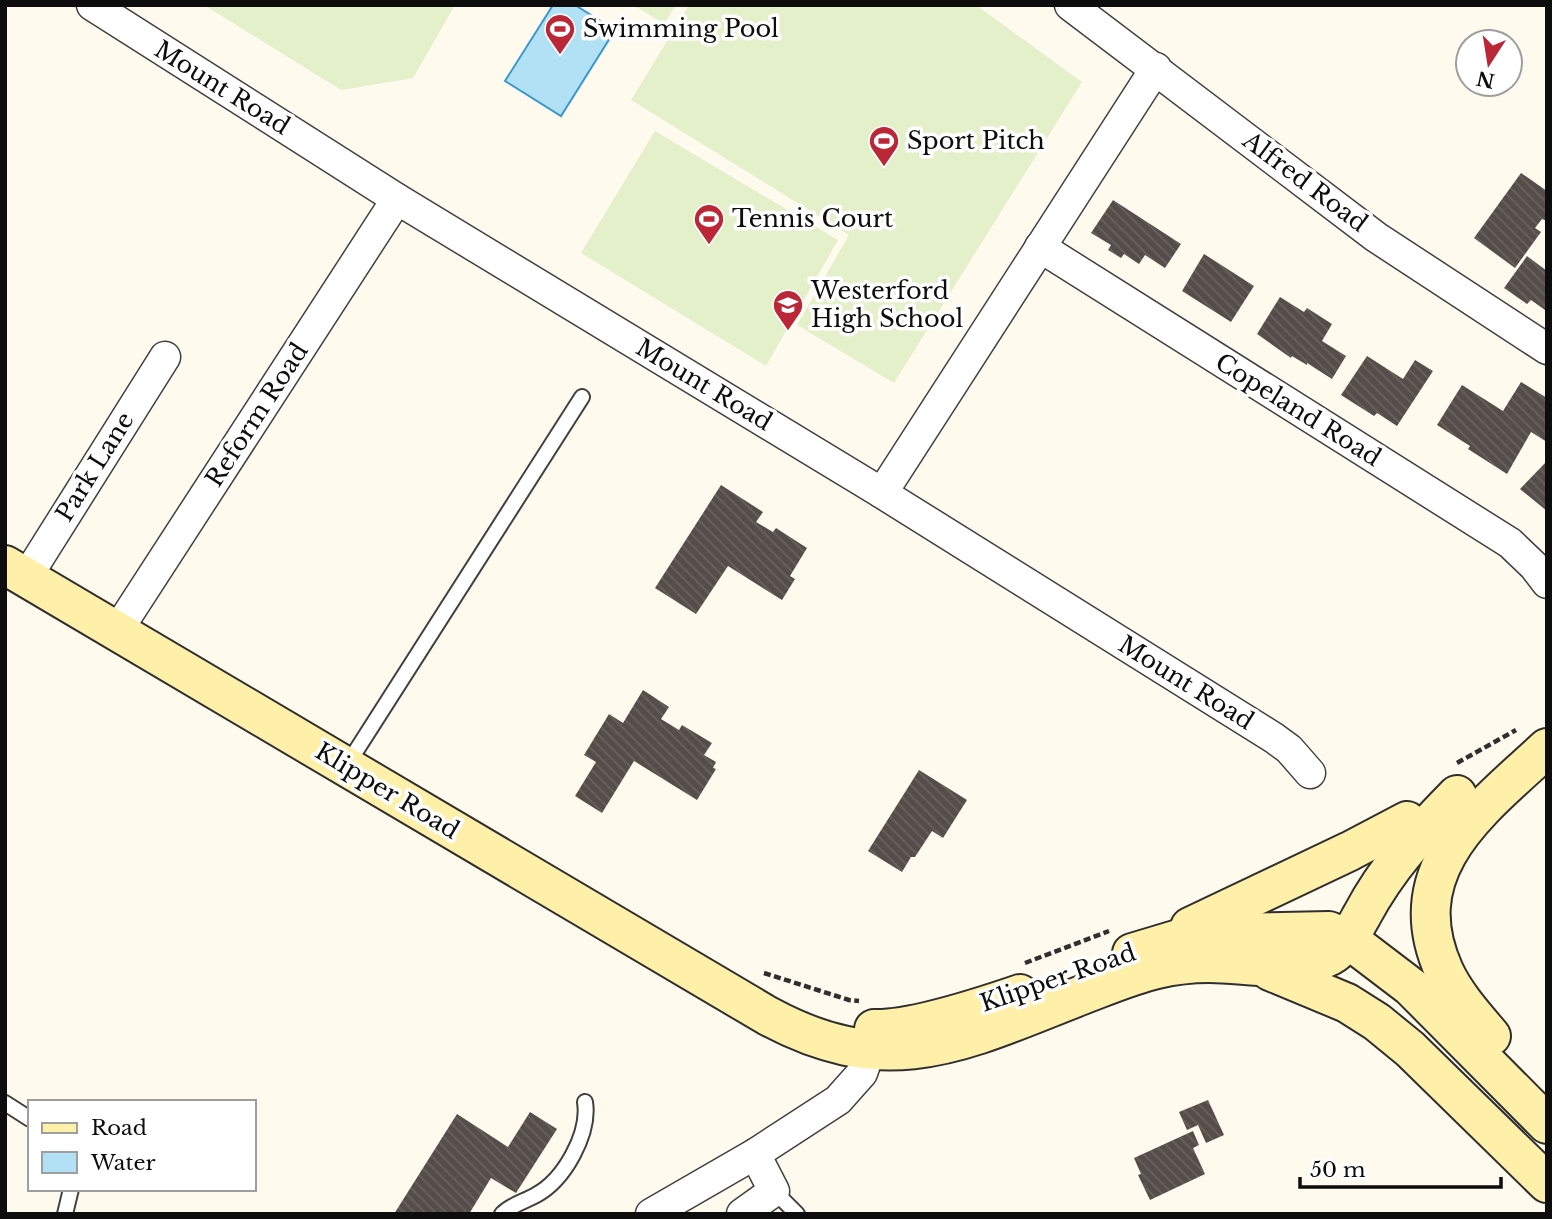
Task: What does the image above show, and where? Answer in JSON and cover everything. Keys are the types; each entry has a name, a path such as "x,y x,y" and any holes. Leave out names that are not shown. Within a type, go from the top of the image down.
{"main road":[{"name":"Klipper Road","path":"15,571 768,1016 895,1028 993,1003 1153,945 1182,938 1218,933 1337,942"},
{"path":"1337,942 1358,875 1407,821 1454,781 1539,741"},
{"path":"1539,741 1498,794 1449,848 1436,880 1431,923 1444,972 1461,999 1523,1080 1545,1122"},
{"path":"1337,942 1454,781"},
{"path":"1153,945 1407,821"},
{"name":"Klipper Road","path":"872,1027 927,1048 973,1037 1155,969 1210,963 1307,965 1337,942"},
{"path":"1337,942 1411,987 1545,1122"},
{"path":"1337,942 1485,1094 1547,1182"},
{"path":"1255,965 1347,1003 1377,1022 1410,1049 1547,1182"}],"street":[{"name":"Mount Road","path":"92,5 397,199 882,493 1274,738 1289,749 1310,773"},
{"name":"Alfred Road","path":"1070,5 1376,237 1547,349"},
{"path":"882,493 1156,68"},
{"name":"Reform Road","path":"117,631 397,199"},
{"name":"Copeland Road","path":"1040,247 1510,543 1547,583"},
{"name":"Park Lane","path":"15,571 165,357"},
{"path":"650,1214 755,1154 838,1100 862,1073 872,1027"},
{"path":"742,1214 774,1191 755,1154"}],"lane":[{"path":"346,767 582,397"},
{"path":"502,1214 548,1187 561,1173 586,1127 586,1102"},
{"path":"5,1103 28,1118"},
{"path":"65,1214 71,1191"},
{"path":"774,1191 797,1214"}],"path":[{"path":"1454,781 1539,741"},
{"path":"1015,967 1119,927"},
{"path":"757,971 849,1000 872,1027"}],"green space":[{"path":"204,5 455,5 413,78 341,90"},
{"path":"633,5 676,5 664,24"},
{"name":"Sport Pitch","path":"689,5 976,5 1082,82 894,383 797,325 849,235 631,100"},
{"name":"Tennis Court","path":"655,131 838,240 766,366 581,253"}],"water":[{"name":"Swimming Pool","path":"553,5 575,5 615,30 561,116 505,81"}],"building":[{"path":"1521,173 1547,191 1547,221 1542,219 1535,228 1541,232 1515,268 1474,238"},
{"path":"1113,200 1181,244 1165,268 1145,255 1139,264 1124,254 1121,258 1108,250 1111,245 1091,233"},
{"path":"1204,254 1254,286 1231,322 1182,291"},
{"path":"1527,256 1547,271 1545,310 1531,300 1527,304 1504,288"},
{"path":"1280,297 1304,312 1307,308 1332,324 1322,341 1346,356 1332,379 1307,363 1292,356 1291,358 1257,334"},
{"path":"1367,356 1403,379 1415,360 1433,371 1397,426 1377,413 1374,416 1341,395"},
{"path":"1521,382 1547,398 1547,442 1531,432 1507,474 1437,425 1462,385 1503,411"},
{"path":"1547,461 1547,511 1520,489"},
{"path":"721,485 763,512 756,522 773,532 776,528 807,548 790,576 795,579 782,600 728,566 696,614 655,588"},
{"path":"643,690 669,707 661,719 679,730 682,725 712,743 704,755 716,762 713,768 716,769 697,800 634,761 602,813 575,796 596,762 584,755 609,714 623,723"},
{"path":"919,770 967,800 943,838 932,831 902,872 868,851"},
{"path":"1208,1100 1224,1135 1206,1143 1198,1125 1187,1130 1179,1112"},
{"path":"530,1112 557,1129 516,1193 491,1178 469,1214 394,1214 457,1114 508,1147"},
{"path":"1193,1131 1199,1145 1193,1148 1205,1174 1150,1200 1138,1175 1141,1174 1134,1158"}],"place":[{"name":"Swimming Pool","path":"560,56"},
{"name":"Sport Pitch","path":"884,168"},
{"name":"Tennis Court","path":"709,246"},
{"name":"Westerford High School","path":"788,332"}]}
